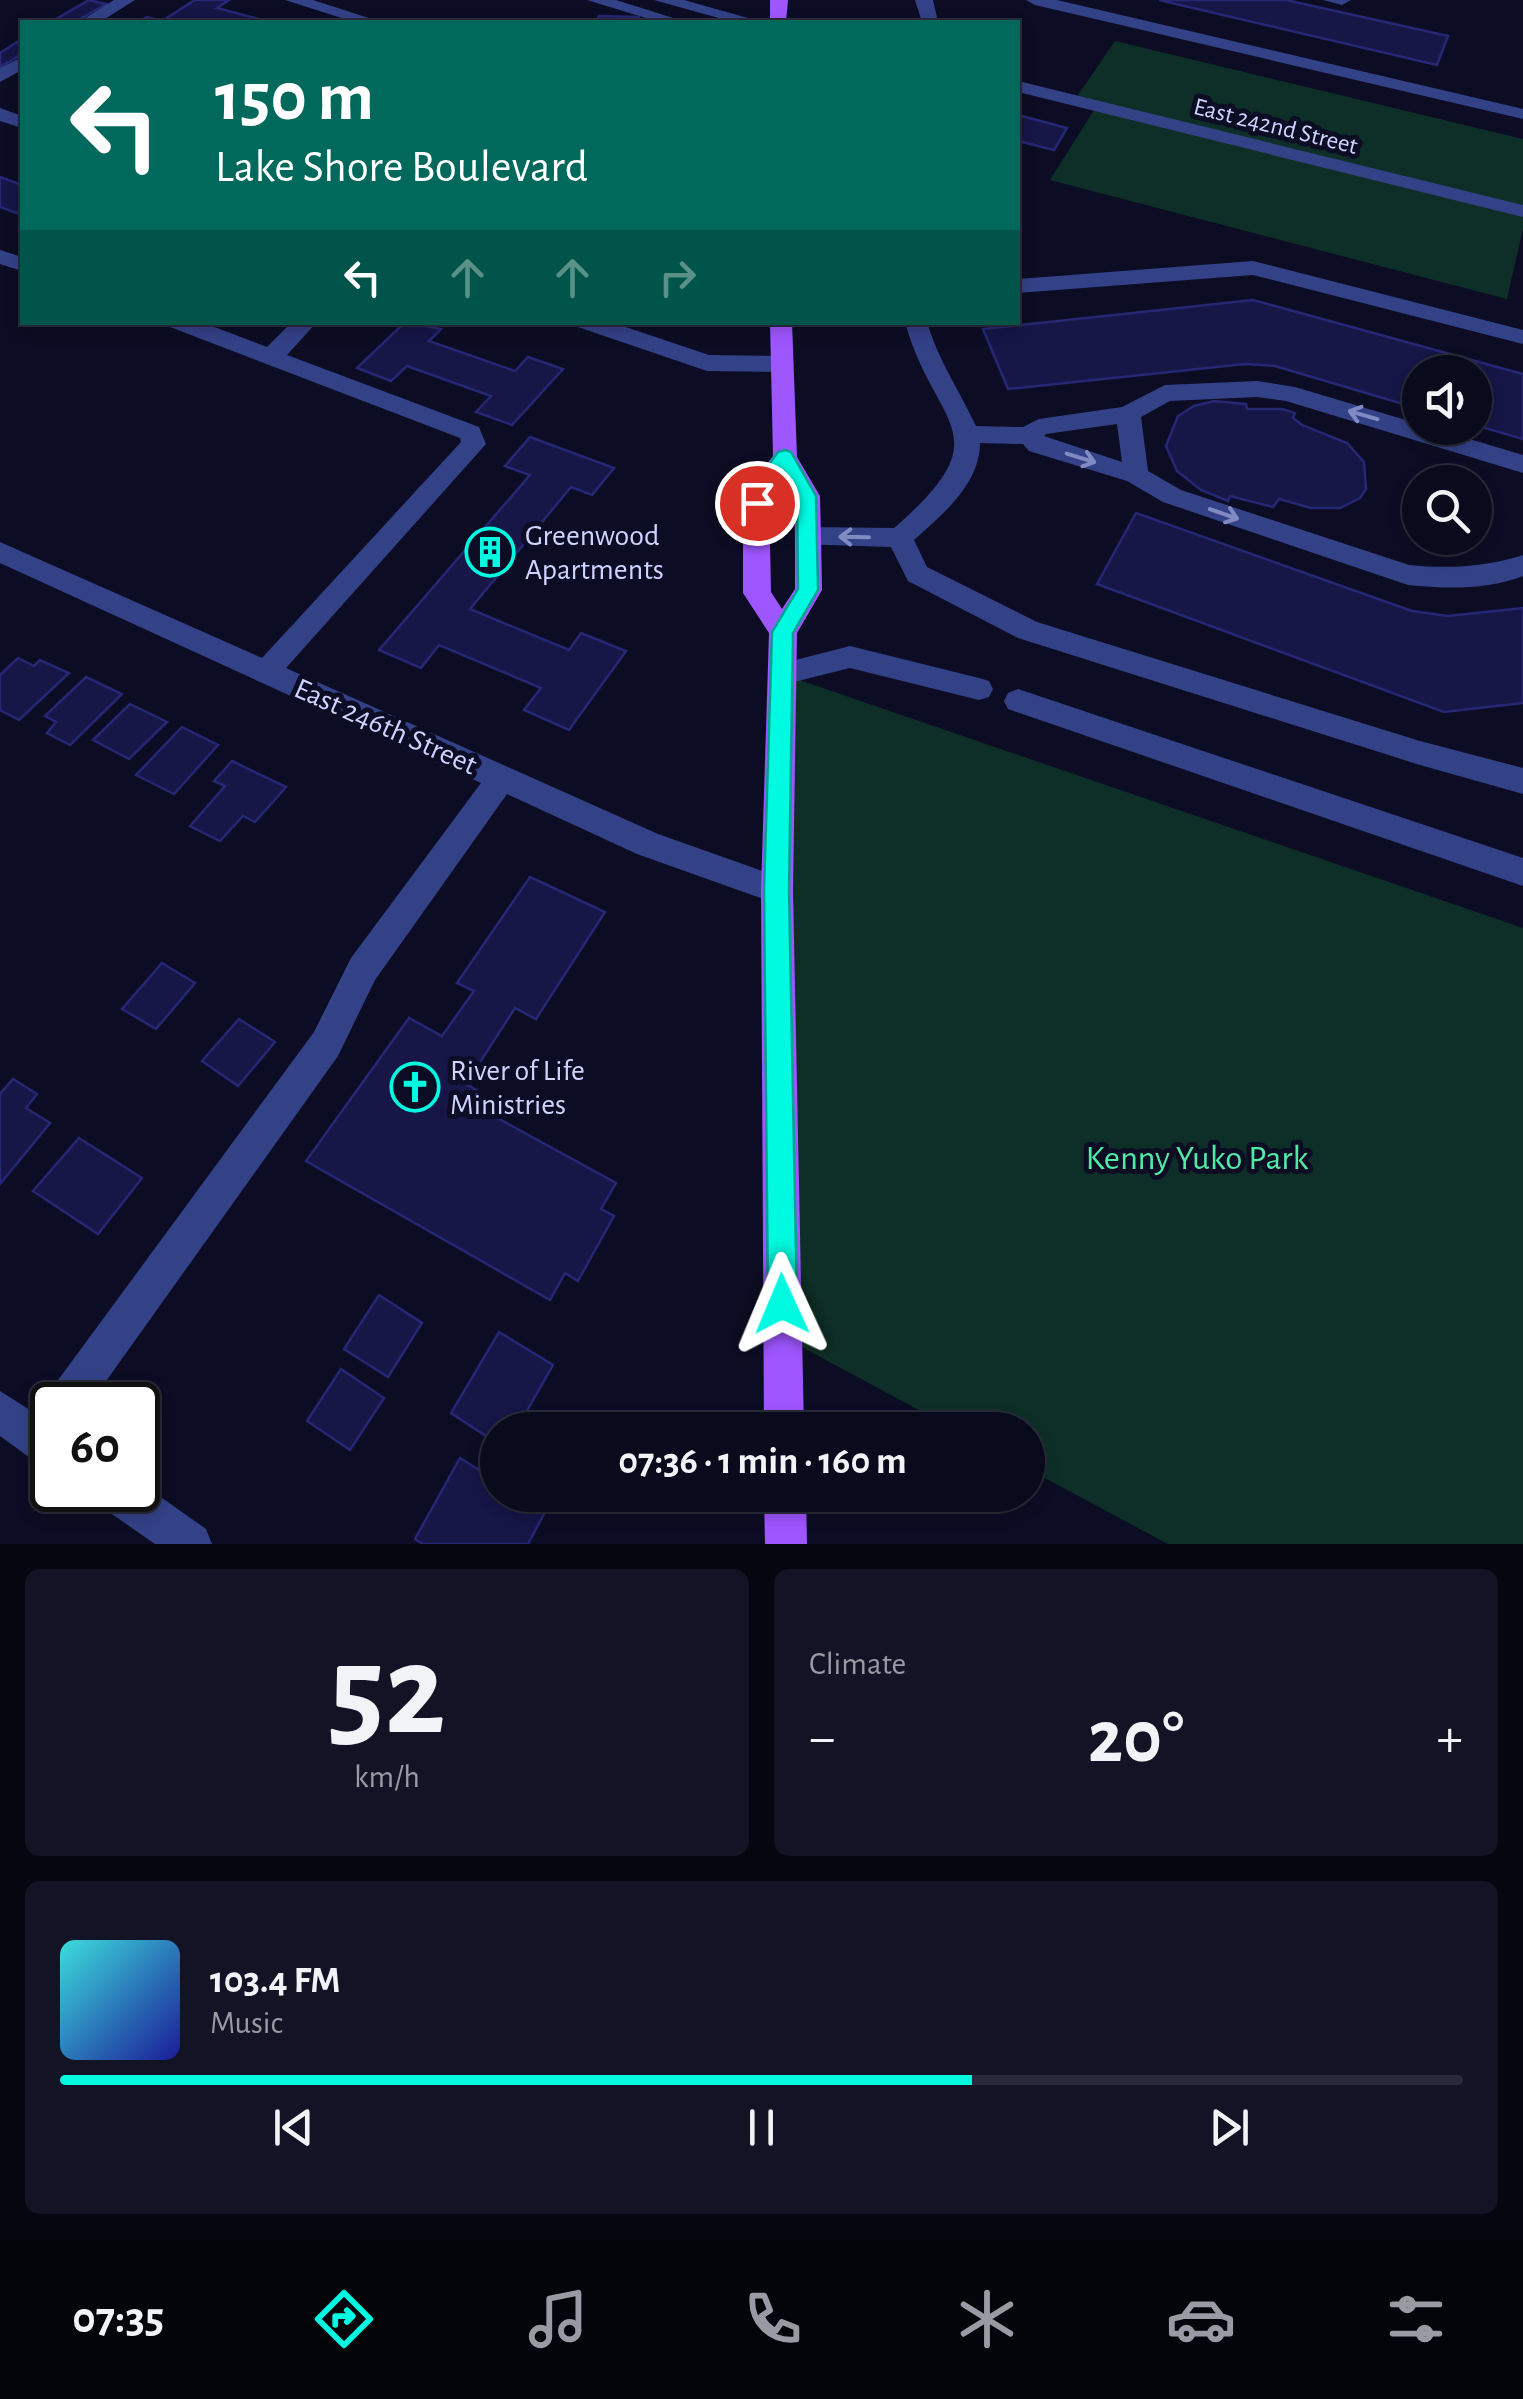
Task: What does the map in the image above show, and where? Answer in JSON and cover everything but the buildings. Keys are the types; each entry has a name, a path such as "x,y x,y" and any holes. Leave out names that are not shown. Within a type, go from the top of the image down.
{"main road":[{"path":"782,325 785,457 807,496 808,536 808,590 783,632 776,890 784,1412"},
{"path":"783,632 757,593 756,494 785,457"},
{"path":"786,1512 786,1544"}],"street":[{"path":"91,20 126,0"},
{"path":"294,0 360,20"},
{"path":"596,0 737,20"},
{"path":"1035,0 1519,114"},
{"path":"1332,0 1342,0"},
{"name":"East 242nd Street","path":"1020,87 1523,211"},
{"path":"1020,286 1253,268 1523,337"},
{"path":"186,325 470,433 474,444 266,672"},
{"path":"276,359 275,352 303,325"},
{"path":"595,325 706,363 782,364"},
{"path":"808,536 900,538 936,505 958,477 970,447 967,434 947,389 927,361 917,325"},
{"path":"1030,436 1039,427 1128,414 1165,393 1257,389 1287,393 1523,464"},
{"path":"1128,414 1136,474"},
{"path":"967,434 1030,436 1038,445 1136,474 1172,496 1408,575 1441,578 1500,574 1523,565"},
{"path":"900,538 917,574 1028,630 1420,753 1523,781"},
{"name":"East 246th Street","path":"0,552 648,844 776,890"},
{"path":"782,674 850,657 979,689"},
{"path":"1018,702 1523,872"},
{"path":"81,1382 326,1044 363,969 502,778"},
{"path":"0,1411 30,1427"},
{"path":"146,1512 192,1544"}],"green space":[{"path":"1115,41 1523,139 1523,228 1507,299 1050,180 1096,107 1074,101"},
{"name":"Kenny Yuko Park","path":"782,674 1523,928 1523,1544 1168,1544 1045,1478 1045,1412 923,1412 783,1337"}],"place":[{"name":"Greenwood Apartments","path":"490,552"},
{"name":"River of Life Ministries","path":"415,1087"}],"route":[{"path":"757,503 756,494 785,457 807,496 808,590 783,632 776,890 782,1304"}]}
